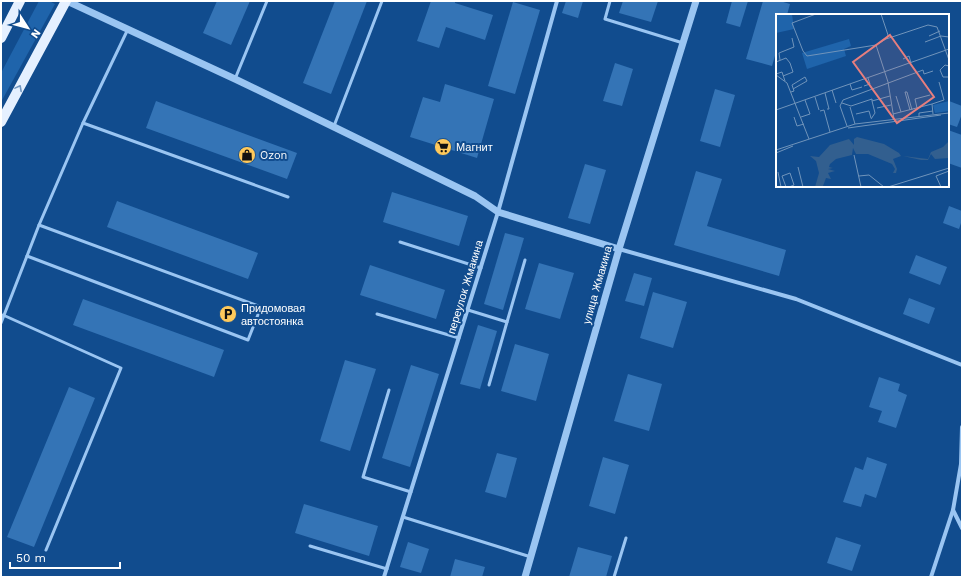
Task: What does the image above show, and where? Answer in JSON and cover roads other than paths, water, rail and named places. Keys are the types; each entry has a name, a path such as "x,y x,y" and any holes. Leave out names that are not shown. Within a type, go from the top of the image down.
{"main road":[{"path":"1,38 20,1"},
{"path":"1,122 67,1"}],"street":[{"path":"67,1 334,126 475,196 498,212 619,249 796,299 962,365"},
{"name":"переулок Жмакина","path":"384,577 498,212 558,1"},
{"name":"улица Жмакина","path":"526,577 619,249 696,1"},
{"path":"931,577 953,510 961,464 962,427"},
{"path":"953,510 962,528"}],"lane":[{"path":"235,79 267,1"},
{"path":"334,126 382,1"},
{"path":"610,1 605,19 683,43"},
{"path":"1,323 26,256 83,123 128,29"},
{"path":"83,123 288,196"},
{"path":"26,256 248,340 261,307 39,225"},
{"path":"400,242 481,268"},
{"path":"489,385 526,260"},
{"path":"468,310 507,322"},
{"path":"377,314 459,338"},
{"path":"3,315 121,368 46,550"},
{"path":"389,390 364,477 411,492"},
{"path":"403,517 531,557"},
{"path":"614,577 626,538"},
{"path":"310,546 387,569"}],"place":[{"name":"Магнит","path":"443,147"},
{"name":"Ozon","path":"247,155"},
{"name":"Придомовая автостоянка","path":"228,314"}]}
